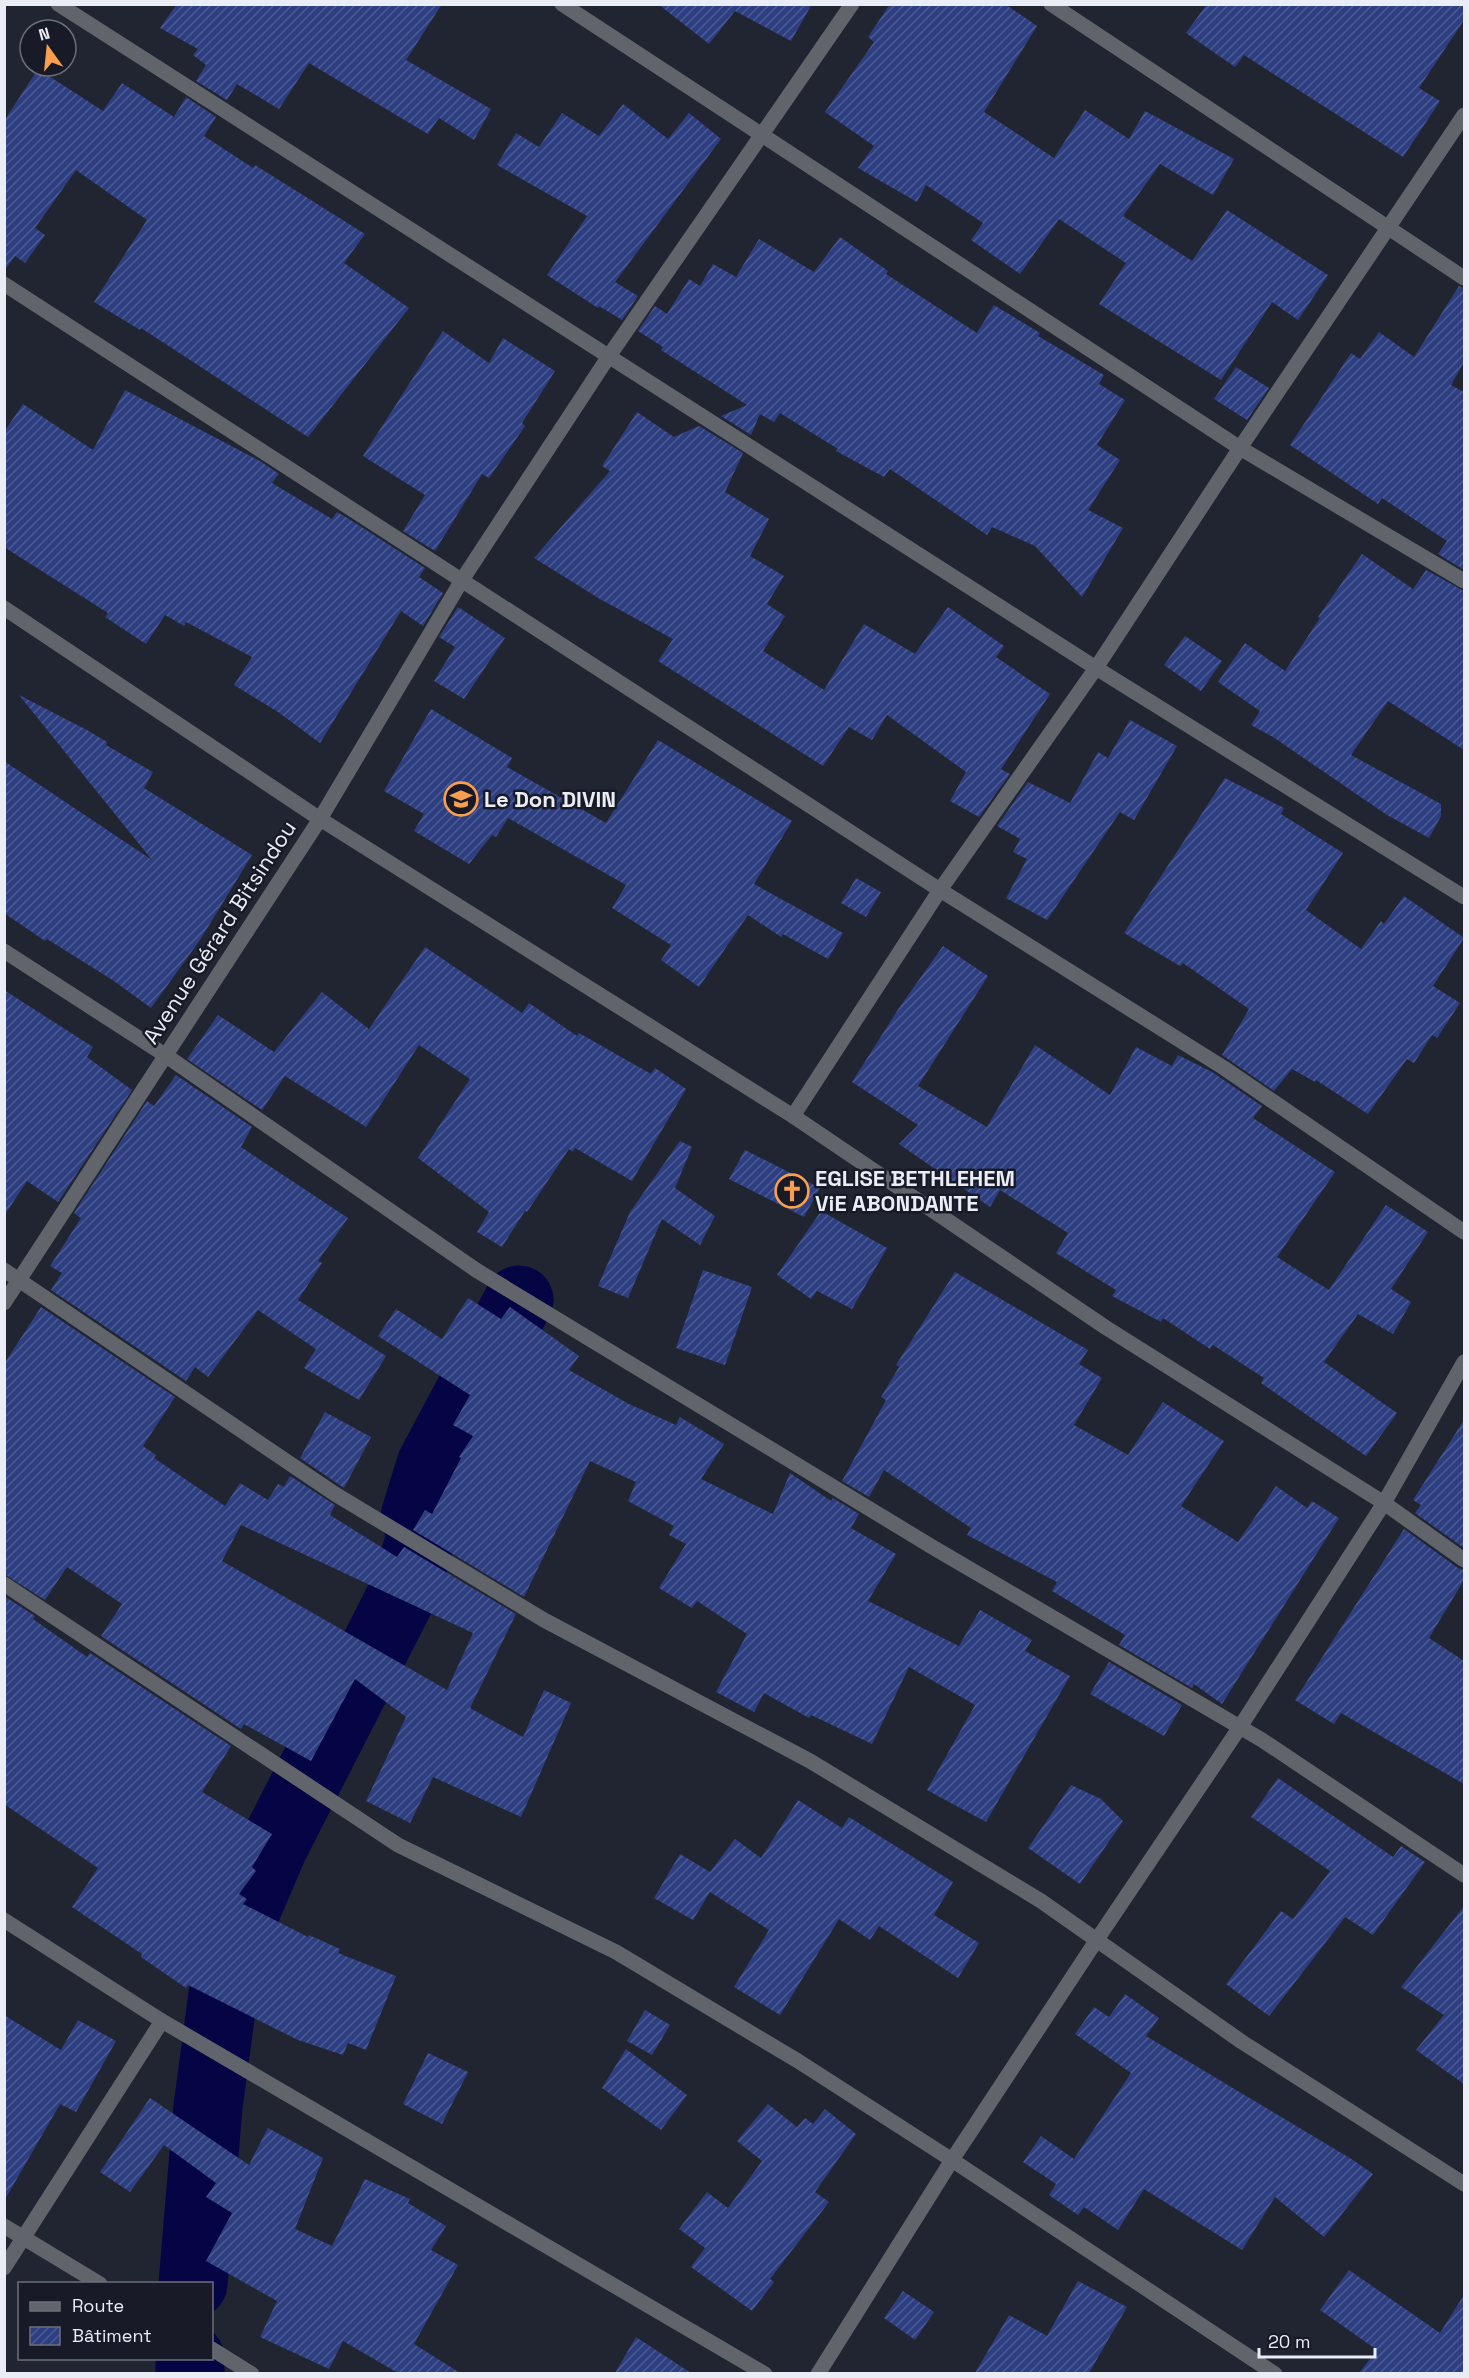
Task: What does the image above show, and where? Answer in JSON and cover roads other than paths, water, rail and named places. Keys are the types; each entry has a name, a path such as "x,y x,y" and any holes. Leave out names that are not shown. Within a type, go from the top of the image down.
{"street":[{"path":"58,4 1096,668 1464,897"},
{"path":"562,4 1240,448 1464,582"},
{"name":"Avenue Gérard Bitsindou","path":"4,1302 320,819 462,580 609,356 852,4"},
{"path":"1051,4 1389,226 1464,278"},
{"path":"793,1116 940,890 1096,668 1240,448 1464,115"},
{"path":"4,284 940,890 1224,1068 1464,1232"},
{"path":"4,608 320,819 793,1116 1105,1327 1384,1503 1464,1560"},
{"path":"4,951 165,1054 476,1270 933,1548 1240,1727 1464,1875"},
{"path":"4,1270 335,1494 544,1620 810,1761 1041,1901 1242,2042 1464,2184"},
{"path":"818,2373 952,2160 1240,1727 1384,1503 1464,1362"},
{"path":"4,1584 398,1845 616,1952 798,2061 1275,2373"},
{"path":"4,1920 162,2020 765,2373"},
{"path":"4,2268 162,2020"},
{"path":"4,2226 98,2282"},
{"path":"213,2350 252,2373"}],"waterway":[{"path":"193,2282 208,2107 229,1950 274,1845 405,1589 422,1534 415,1517 431,1465 519,1300"},
{"path":"190,2360 190,2374"}],"place":[{"name":"Le Don DIVIN","path":"461,799"},
{"name":"EGLISE BETHLEHEM ViE ABONDANTE","path":"792,1191"}]}
